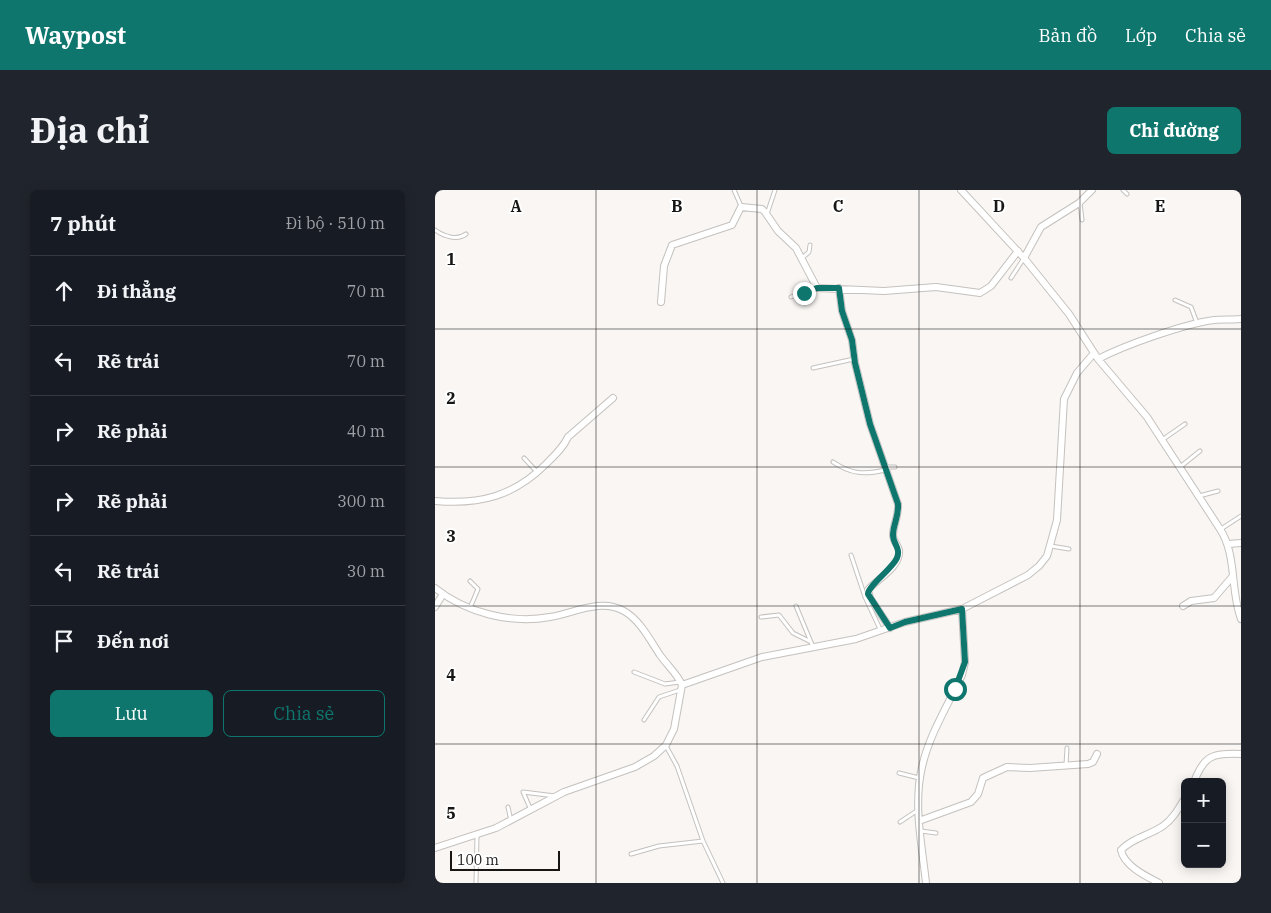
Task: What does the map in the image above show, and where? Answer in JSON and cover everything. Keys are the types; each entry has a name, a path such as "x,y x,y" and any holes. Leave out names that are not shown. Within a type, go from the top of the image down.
{"street":[{"path":"961,190 1024,258 1069,314 1096,356 1147,417 1228,544 1235,604 1241,619"},
{"path":"1024,258 1041,227 1079,203 1092,190"},
{"path":"661,302 664,266 672,245 732,224 741,207 762,210 767,214 778,231 795,246 817,288 884,290 936,287 980,293 991,286 1018,251"},
{"path":"839,288 842,311 852,340 854,359 870,424 898,504 898,518 893,536 899,550 897,557 888,571 868,590 870,598 890,628"},
{"path":"682,686 762,658 812,644 856,639 912,620 962,609 1028,575 1039,566 1051,546 1058,511 1065,399 1077,372 1096,356 1198,324 1215,320 1241,320"},
{"path":"435,501 463,501 489,497 515,489 537,472 565,445 568,437 613,398"},
{"path":"1228,544 1241,543"},
{"path":"1183,606 1191,601 1214,598 1232,577"},
{"path":"435,588 470,608 506,618 523,620 548,617 595,606 617,608 637,622 682,686 678,718 666,745 654,756 635,767 556,796 511,822 435,848"},
{"path":"435,607 443,594"},
{"path":"926,883 919,821 920,778 929,745 955,689 965,662 962,609"},
{"path":"919,821 971,802 978,794 983,778 1004,768 1091,764 1097,754"},
{"path":"1196,778 1201,764 1209,758 1216,755 1241,754"},
{"path":"1159,883 1142,874 1130,864 1121,850 1131,842 1163,826 1176,814 1181,805"}],"lane":[{"path":"734,190 741,207"},
{"path":"767,214 775,190"},
{"path":"1123,190 1127,194"},
{"path":"1079,203 1082,220"},
{"path":"435,230 458,238 466,234"},
{"path":"802,258 809,252 810,245"},
{"path":"1011,278 1024,258"},
{"path":"791,297 817,288"},
{"path":"1175,300 1191,307 1198,324"},
{"path":"813,368 854,359"},
{"path":"1162,440 1185,424"},
{"path":"1180,468 1200,451"},
{"path":"524,458 537,472"},
{"path":"833,462 854,473 869,474 885,468 895,467"},
{"path":"1199,497 1218,491"},
{"path":"1220,529 1241,516"},
{"path":"1051,546 1069,549"},
{"path":"851,555 865,597 881,632"},
{"path":"470,581 478,589 470,608"},
{"path":"796,606 812,644"},
{"path":"761,617 779,615 793,634 812,644"},
{"path":"634,672 665,684 682,686"},
{"path":"644,720 659,697 682,686"},
{"path":"666,745 677,766 703,841 723,883"},
{"path":"1066,766 1067,748"},
{"path":"899,773 920,778"},
{"path":"531,810 523,792 556,796"},
{"path":"508,807 511,822"},
{"path":"900,822 919,810"},
{"path":"920,831 936,833"},
{"path":"476,883 477,835"},
{"path":"631,854 668,845 690,845 703,841"}],"route":[{"path":"804,293 817,288 839,288 842,311 852,340 855,363 870,424 898,504 899,514 893,532 894,540 899,550 897,557 888,571 868,590 868,594 890,628 905,622 962,609 965,662 962,675 955,689"}]}
